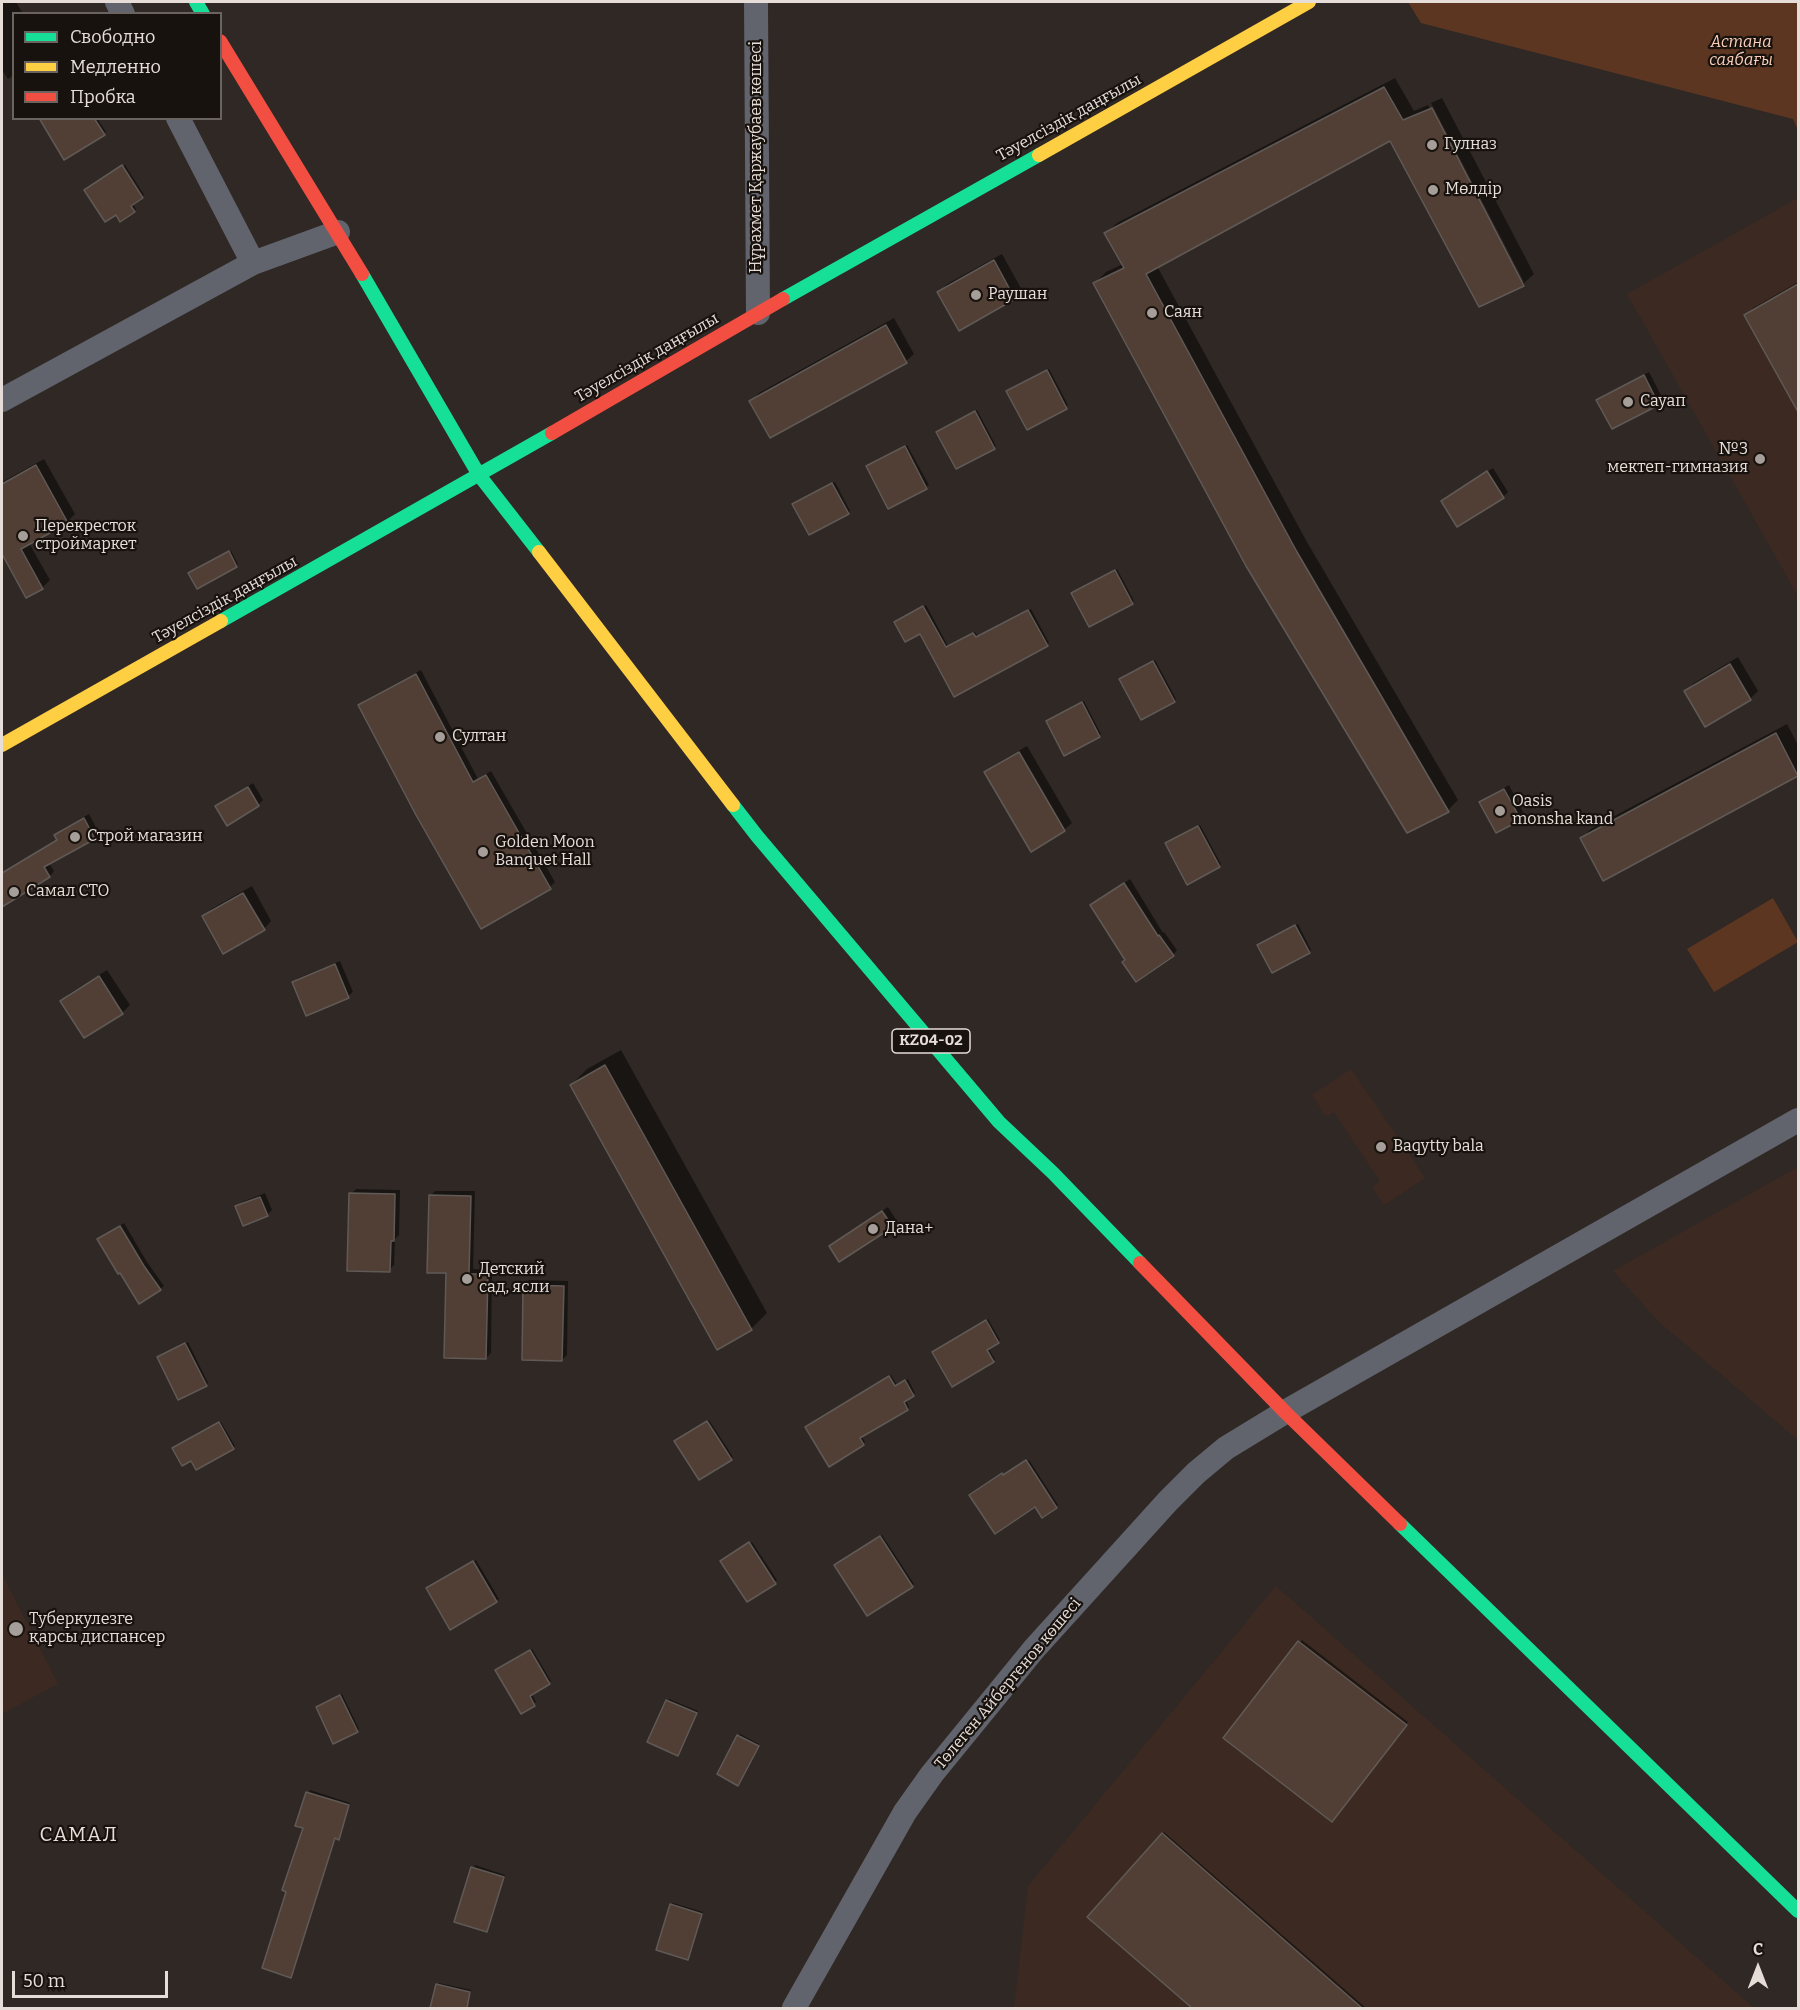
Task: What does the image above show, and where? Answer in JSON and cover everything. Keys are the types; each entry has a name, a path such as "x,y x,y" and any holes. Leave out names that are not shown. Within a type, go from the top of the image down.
{"main road":[{"name":"Тәуелсіздік даңғылы","path":"2,745 479,475 758,312 1309,2"},
{"name":"KZ04-02","path":"222,44 338,232 479,475 750,828 999,1122 1053,1173 1285,1412 1798,1911"}],"street":[{"name":"Нұрахмет Қаржаубаев көшесі","path":"756,2 758,312"},
{"path":"179,120 253,263"},
{"path":"2,400 253,263 338,232"},
{"name":"Төлеген Айбергенов көшесі","path":"794,2008 905,1812 932,1774 1034,1648 1196,1473 1226,1448 1285,1412 1798,1120"}],"shaded area":[{"name":"№3 мектеп-гимназия","path":"1798,198 1798,596 1627,294"},
{"name":"Baqytty bala","path":"1351,1069 1425,1178 1384,1205 1372,1187 1380,1181 1334,1112 1326,1116 1312,1095"},
{"path":"1798,1167 1798,1440 1658,1321 1613,1271"},
{"name":"Туберкулезге қарсы диспансер","path":"2,1574 58,1684 2,1714"},
{"path":"1276,1586 1754,2008 1014,2008 1028,1886"}],"green space":[{"name":"Астана саябағы","path":"1408,2 1798,2 1798,130 1793,119 1421,23"},
{"path":"1773,898 1798,942 1714,992 1687,949"}],"building":[{"path":"1384,87 1403,120 1432,108 1524,286 1479,307 1390,141 1146,274 1297,552 1449,812 1407,833 1246,566 1093,283 1124,268 1104,233"},
{"path":"40,120 95,120 105,135 64,160"},
{"path":"122,165 143,198 131,206 135,212 120,222 116,215 105,222 84,190"},
{"name":"Раушан","path":"994,260 1015,299 959,331 937,292"},
{"path":"1798,284 1798,412 1744,315"},
{"path":"886,325 907,363 770,438 749,401"},
{"path":"1047,370 1067,409 1027,430 1006,391"},
{"name":"Сауап","path":"1644,375 1659,405 1612,429 1596,400"},
{"path":"975,411 995,449 956,469 936,432"},
{"path":"905,446 927,489 888,509 866,466"},
{"name":"Перекресток строймаркет","path":"36,465 68,523 21,549 43,589 26,598 2,554 2,484"},
{"path":"1487,471 1504,498 1457,527 1441,501"},
{"path":"832,483 849,514 809,535 792,504"},
{"path":"229,551 237,567 197,589 188,573"},
{"path":"1115,570 1133,604 1089,627 1071,593"},
{"path":"923,606 946,647 973,633 976,637 1028,610 1048,646 954,697 920,634 905,642 894,622"},
{"path":"1153,661 1175,702 1141,720 1119,679"},
{"path":"1730,664 1751,700 1705,727 1684,691"},
{"path":"416,674 473,782 486,775 551,889 481,929 416,815 358,705"},
{"path":"1082,702 1100,737 1064,756 1046,721"},
{"path":"1776,733 1798,776 1603,881 1580,838"},
{"path":"1019,752 1065,831 1031,852 984,772"},
{"path":"248,787 259,806 227,826 215,806"},
{"name":"Oasis monsha kand","path":"1504,789 1521,820 1496,833 1479,802"},
{"path":"84,818 95,839 44,867 50,877 2,907 2,873 57,840 54,835"},
{"path":"1198,826 1220,867 1187,885 1165,843"},
{"path":"1124,883 1158,936 1174,956 1136,982 1122,962 1125,960 1090,905"},
{"path":"243,893 265,930 223,954 202,916"},
{"path":"1295,925 1310,953 1272,973 1257,945"},
{"path":"335,964 349,998 306,1016 292,982"},
{"path":"99,976 123,1014 84,1038 60,1001"},
{"path":"605,1065 752,1330 717,1350 570,1085"},
{"path":"349,1193 395,1194 394,1241 391,1241 390,1272 347,1271"},
{"path":"429,1195 471,1196 469,1274 488,1274 486,1359 444,1358 446,1273 427,1273"},
{"path":"260,1197 268,1216 243,1226 235,1206"},
{"path":"882,1211 893,1227 839,1262 829,1246"},
{"path":"120,1226 161,1290 139,1304 97,1239"},
{"path":"523,1285 564,1286 562,1361 522,1360"},
{"path":"986,1320 999,1343 987,1350 994,1362 952,1387 932,1352"},
{"path":"185,1343 207,1386 178,1400 157,1357"},
{"path":"889,1376 895,1386 905,1380 914,1396 904,1402 908,1410 860,1438 864,1445 829,1467 805,1427"},
{"path":"707,1421 732,1460 699,1480 674,1441"},
{"path":"219,1422 234,1449 196,1470 191,1461 182,1466 172,1448"},
{"path":"1026,1460 1057,1508 1042,1518 1035,1507 995,1534 969,1495"},
{"path":"880,1536 913,1587 867,1616 834,1565"},
{"path":"749,1542 776,1584 747,1602 720,1561"},
{"path":"473,1561 497,1602 450,1630 426,1588"},
{"path":"1298,1641 1407,1725 1332,1822 1223,1738"},
{"path":"530,1650 550,1684 530,1696 535,1706 521,1714 495,1670"},
{"path":"340,1695 358,1732 333,1744 316,1707"},
{"path":"666,1700 697,1713 678,1756 647,1742"},
{"path":"737,1735 759,1746 738,1786 717,1774"},
{"path":"306,1792 349,1805 339,1840 335,1838 291,1978 262,1968 286,1892 282,1890 303,1828 295,1826"},
{"path":"1162,1833 1362,2008 1192,2008 1087,1917"},
{"path":"471,1867 504,1877 487,1932 454,1922"},
{"path":"670,1904 702,1914 688,1960 656,1950"},
{"path":"436,1984 470,1992 467,2008 430,2008"}],"traffic: fast":[{"path":"196,2 202,12"},
{"path":"783,299 1039,155"},
{"path":"362,274 479,475 539,552"},
{"path":"221,621 552,433"},
{"path":"733,805 999,1122 1053,1173 1140,1263"},
{"path":"1400,1524 1798,1911"}],"traffic: slow":[{"path":"1039,155 1309,2"},
{"path":"539,552 733,805"},
{"path":"2,745 221,621"}],"traffic: jam":[{"path":"222,44 362,274"},
{"path":"552,433 783,299"},
{"path":"1140,1263 1285,1412 1400,1524"}],"place":[{"name":"Гулназ","path":"1432,145"},
{"name":"Мөлдір","path":"1433,190"},
{"name":"Раушан","path":"976,295"},
{"name":"Саян","path":"1152,313"},
{"name":"Сауап","path":"1628,402"},
{"name":"№3 мектеп-гимназия","path":"1760,459"},
{"name":"Перекресток строймаркет","path":"23,536"},
{"name":"Султан","path":"440,737"},
{"name":"Oasis monsha kand","path":"1500,811"},
{"name":"Строй магазин","path":"75,837"},
{"name":"Golden Moon Banquet Hall","path":"483,852"},
{"name":"Самал СТО","path":"14,892"},
{"name":"Baqytty bala","path":"1381,1147"},
{"name":"Дана+","path":"873,1229"},
{"name":"Детский сад, ясли","path":"467,1279"},
{"name":"Туберкулезге қарсы диспансер","path":"16,1629"}],"district":[{"name":"САМАЛ","path":"79,1835"}]}
